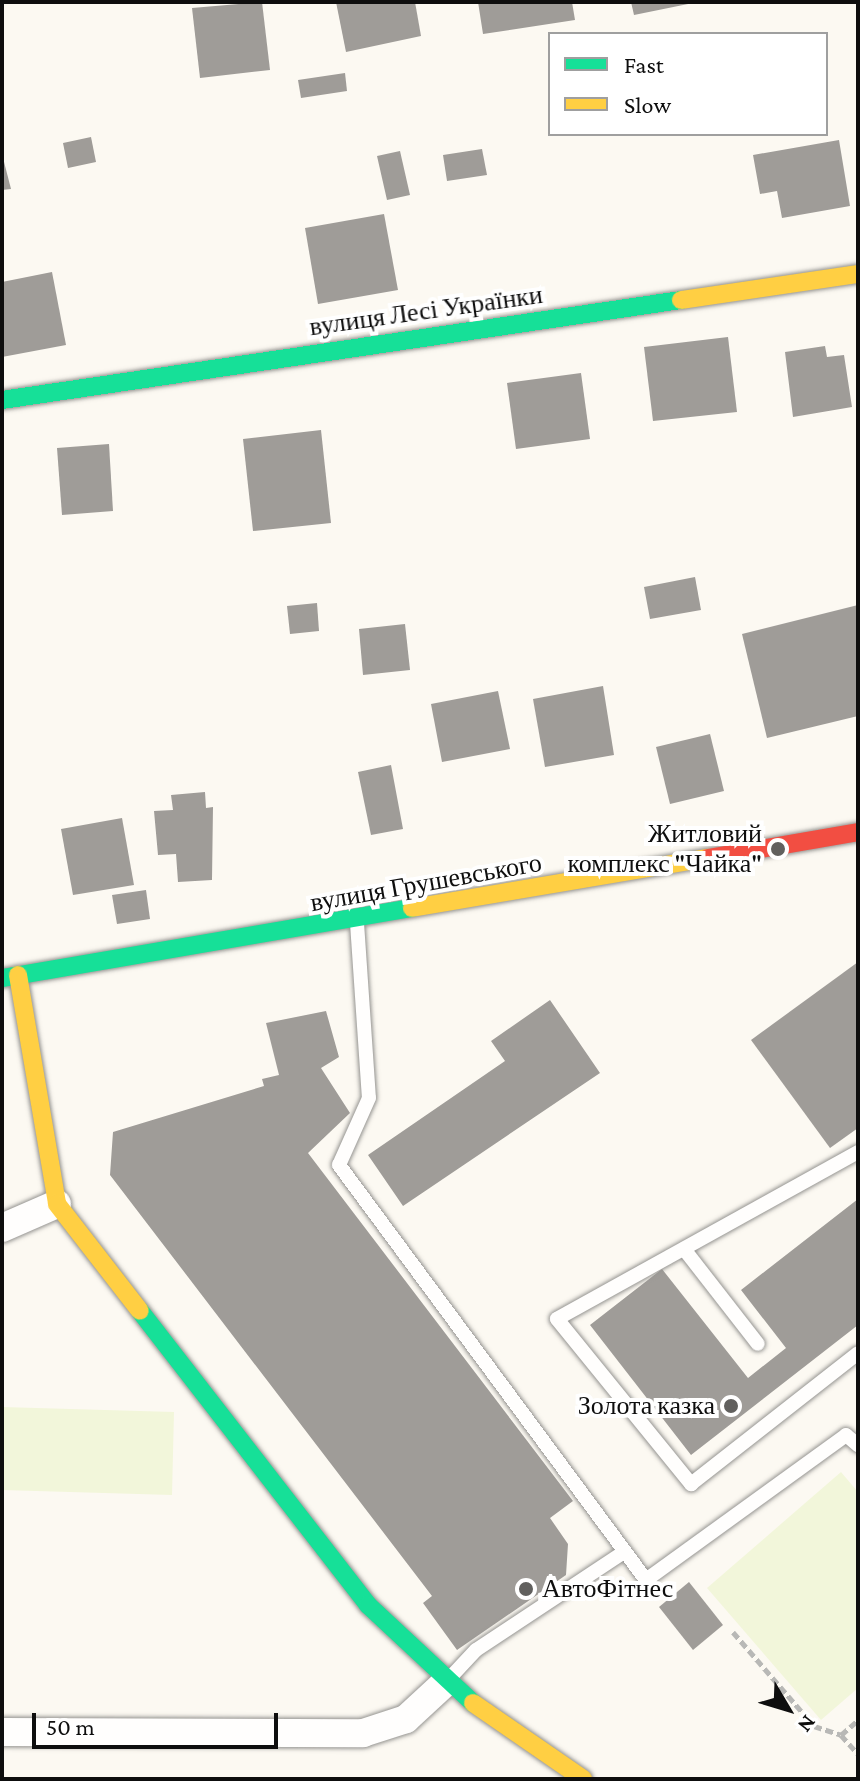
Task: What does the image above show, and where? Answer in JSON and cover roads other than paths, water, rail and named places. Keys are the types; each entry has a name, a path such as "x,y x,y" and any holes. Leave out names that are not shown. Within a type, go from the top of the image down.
{"street":[{"name":"вулиця Лесі Українки","path":"2,400 858,274"},
{"name":"вулиця Грушевського","path":"10,977 357,923 858,832"},
{"path":"10,977 57,1204 368,1605 445,1683 583,1779"},
{"path":"2,1228 57,1204"},
{"path":"2,1732 363,1733 406,1719 445,1683"}],"lane":[{"path":"357,923 369,1098 339,1165 646,1580 846,1435 858,1445"},
{"path":"858,1152 557,1319 691,1484 858,1353"},
{"path":"684,1249 758,1344"},
{"path":"445,1683 476,1650 624,1552"}],"place":[{"name":"Житловий комплекс \"Чайка\"","path":"778,849"},
{"name":"Золота казка","path":"731,1406"},
{"name":"АвтоФітнес","path":"526,1589"}]}
